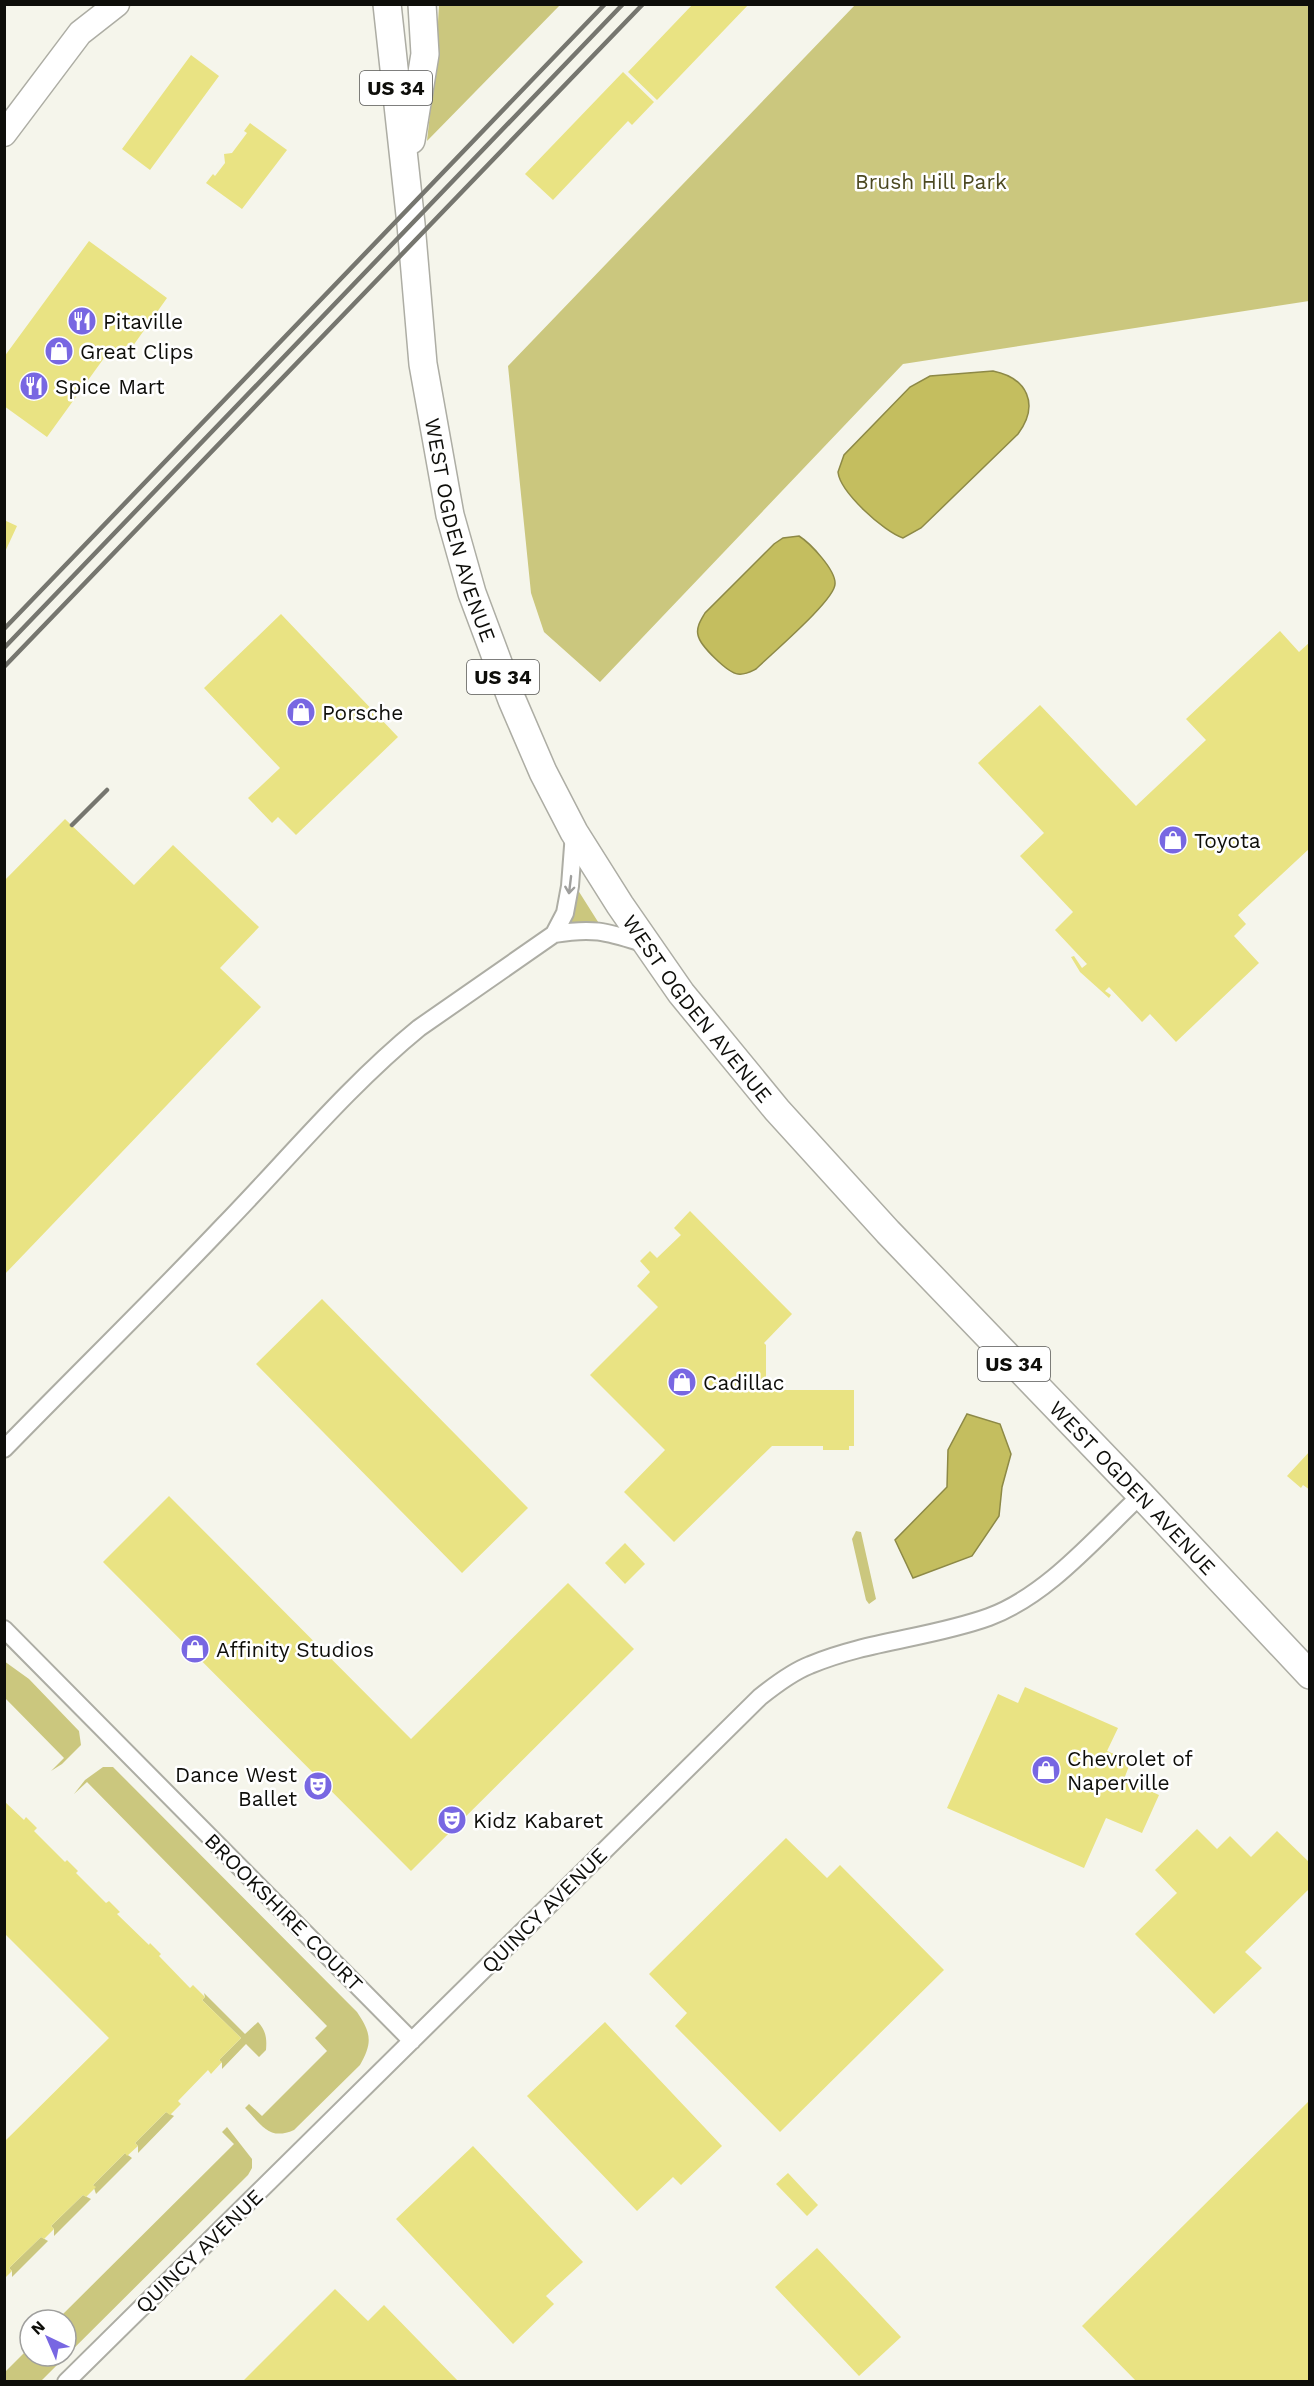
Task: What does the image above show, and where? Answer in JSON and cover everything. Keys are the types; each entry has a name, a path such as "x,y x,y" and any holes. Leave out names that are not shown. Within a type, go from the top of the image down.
{"main road":[{"path":"80,33 85,4"},
{"path":"4,134 80,33 117,4"},
{"name":"WEST OGDEN AVENUE","path":"387,4 406,171 423,364 450,515 472,593 516,710 543,772 574,832 596,870 646,944 695,1010 777,1110 888,1232 1310,1675"},
{"name":"WEST OGDEN AVENUE","path":"406,171 425,54 422,4"}],"street":[{"path":"554,934 567,904 574,832"},
{"path":"4,1449 224,1226 398,1045 554,934 575,930 598,930 646,944"},
{"name":"QUINCY AVENUE","path":"66,2382 743,1713 774,1686 808,1665 863,1647 962,1626 1013,1606 1054,1577 1141,1495"},
{"name":"BROOKSHIRE COURT","path":"4,1629 412,2041"}],"green space":[{"path":"439,5 560,5 427,141 436,57"},
{"name":"Brush Hill Park","path":"855,5 1309,5 1309,301 903,364 600,682 544,632 531,593 508,366"},
{"path":"576,887 600,925 588,922 564,927"},
{"path":"856,1531 861,1532 876,1599 869,1604 866,1600 852,1539"},
{"path":"4,1661 29,1679 79,1731 81,1745 62,1764 51,1771 64,1758 5,1698"},
{"path":"103,1767 113,1767 357,2012 365,2026 369,2038 367,2050 360,2065 294,2130 278,2134 266,2130 245,2108 249,2104 262,2116 327,2051 315,2038 327,2026 87,1782 74,1794 85,1780"},
{"path":"204,1993 245,2034 258,2022 264,2032 266,2042 266,2050 259,2057 246,2044 222,2069 222,2063 219,2060 241,2038 202,2000 205,1997"},
{"path":"166,2112 174,2116 138,2153 138,2146 135,2143"},
{"path":"227,2127 252,2159 252,2168 248,2175 78,2344 78,2308 69,2308 234,2144 222,2132"},
{"path":"125,2153 132,2158 96,2194 93,2185"},
{"path":"83,2195 91,2199 54,2236 54,2229 51,2226"},
{"path":"41,2237 48,2241 12,2277 12,2271 9,2268"},
{"path":"18,2359 18,2368 54,2368 41,2381 5,2381 5,2372"}],"shaded area":[{"path":"993,371 1005,374 1014,380 1022,386 1026,394 1029,403 1028,412 1025,423 1018,434 921,528 903,538 885,528 846,490 838,472 844,455 910,387 930,376"},
{"path":"799,536 827,565 834,578 835,584 832,592 814,614 756,669 743,674 733,672 715,658 700,640 698,626 700,621 705,613 774,544 783,538"},
{"path":"967,1414 1000,1424 1011,1454 1002,1487 999,1516 972,1556 913,1578 895,1540 947,1487 948,1450"}],"building":[{"path":"693,4 749,4 657,100 628,72"},
{"path":"191,55 219,76 150,170 122,149"},
{"path":"623,72 654,102 632,125 628,121 553,200 525,174"},
{"path":"250,123 287,150 242,209 206,183 225,163 224,154 232,153 247,133 244,131"},
{"path":"89,241 167,298 130,350 125,347 120,353 112,347 47,437 4,406 4,357"},
{"path":"4,520 17,526 4,554"},
{"name":"Porsche","path":"281,614 398,737 296,835 278,817 272,823 248,798 280,768 204,688"},
{"name":"Toyota","path":"1280,631 1299,652 1310,642 1310,848 1238,915 1246,924 1234,936 1259,963 1176,1042 1150,1014 1142,1022 1109,987 1105,991 1111,995 1109,998 1080,972 1071,957 1074,956 1082,968 1087,964 1055,930 1073,912 1020,856 1044,833 978,763 1040,705 1136,806 1206,740 1186,719"},
{"path":"65,819 134,885 173,845 259,927 220,968 261,1007 4,1275 4,881"},
{"name":"Cadillac","path":"690,1211 792,1314 764,1343 766,1345 766,1390 854,1390 854,1446 849,1446 849,1450 823,1450 823,1446 772,1446 674,1542 624,1492 665,1450 590,1375 658,1307 637,1286 650,1272 640,1261 650,1251 657,1258 681,1235 674,1228"},
{"path":"322,1299 528,1508 462,1573 256,1364"},
{"path":"1310,1451 1310,1490 1303,1485 1301,1488 1287,1476"},
{"path":"169,1496 411,1739 568,1583 634,1649 411,1871 103,1562"},
{"path":"625,1543 645,1564 625,1584 605,1563"},
{"name":"Chevrolet of Naperville","path":"1025,1687 1118,1728 1107,1751 1131,1761 1124,1779 1159,1795 1142,1833 1106,1818 1084,1868 947,1808 998,1694 1018,1703"},
{"path":"4,1801 24,1820 26,1817 37,1828 34,1831 65,1862 67,1860 78,1871 76,1873 106,1903 109,1901 120,1912 117,1914 161,1954 159,1956 190,1988 193,1985 205,1997 202,2000 241,2038 219,2060 222,2062 211,2074 208,2070 178,2101 181,2104 170,2115 166,2112 135,2143 138,2146 127,2156 125,2153 93,2185 96,2187 86,2197 83,2195 51,2226 54,2229 44,2239 41,2237 9,2268 12,2271 4,2279 4,2142 109,2038 4,1933"},
{"name":"Chevrolet of Naperville","path":"1197,1829 1217,1849 1230,1836 1251,1857 1277,1831 1310,1863 1310,1888 1245,1952 1262,1968 1214,2014 1135,1934 1177,1893 1155,1870"},
{"path":"786,1838 827,1878 840,1865 944,1970 780,2132 675,2026 687,2013 649,1974"},
{"path":"605,2022 722,2146 681,2185 673,2177 637,2211 527,2096"},
{"path":"1310,2100 1310,2382 1137,2382 1082,2326"},
{"path":"473,2146 583,2262 546,2296 554,2304 513,2344 396,2219"},
{"path":"788,2173 818,2205 807,2216 776,2184"},
{"path":"817,2248 901,2337 859,2376 775,2287"},
{"path":"335,2289 368,2321 384,2305 459,2382 242,2382"}],"railway":[{"path":"4,629 605,4"},
{"path":"4,648 623,4"},
{"path":"4,667 643,4"},
{"path":"72,825 107,790"}],"place":[{"name":"Pitaville","path":"82,321"},
{"name":"Great Clips","path":"59,351"},
{"name":"Spice Mart","path":"34,386"},
{"name":"Porsche","path":"301,712"},
{"name":"Toyota","path":"1173,840"},
{"name":"Cadillac","path":"682,1382"},
{"name":"Affinity Studios","path":"195,1649"},
{"name":"Chevrolet of Naperville","path":"1046,1770"},
{"name":"Dance West Ballet","path":"318,1786"},
{"name":"Kidz Kabaret","path":"452,1820"}]}
